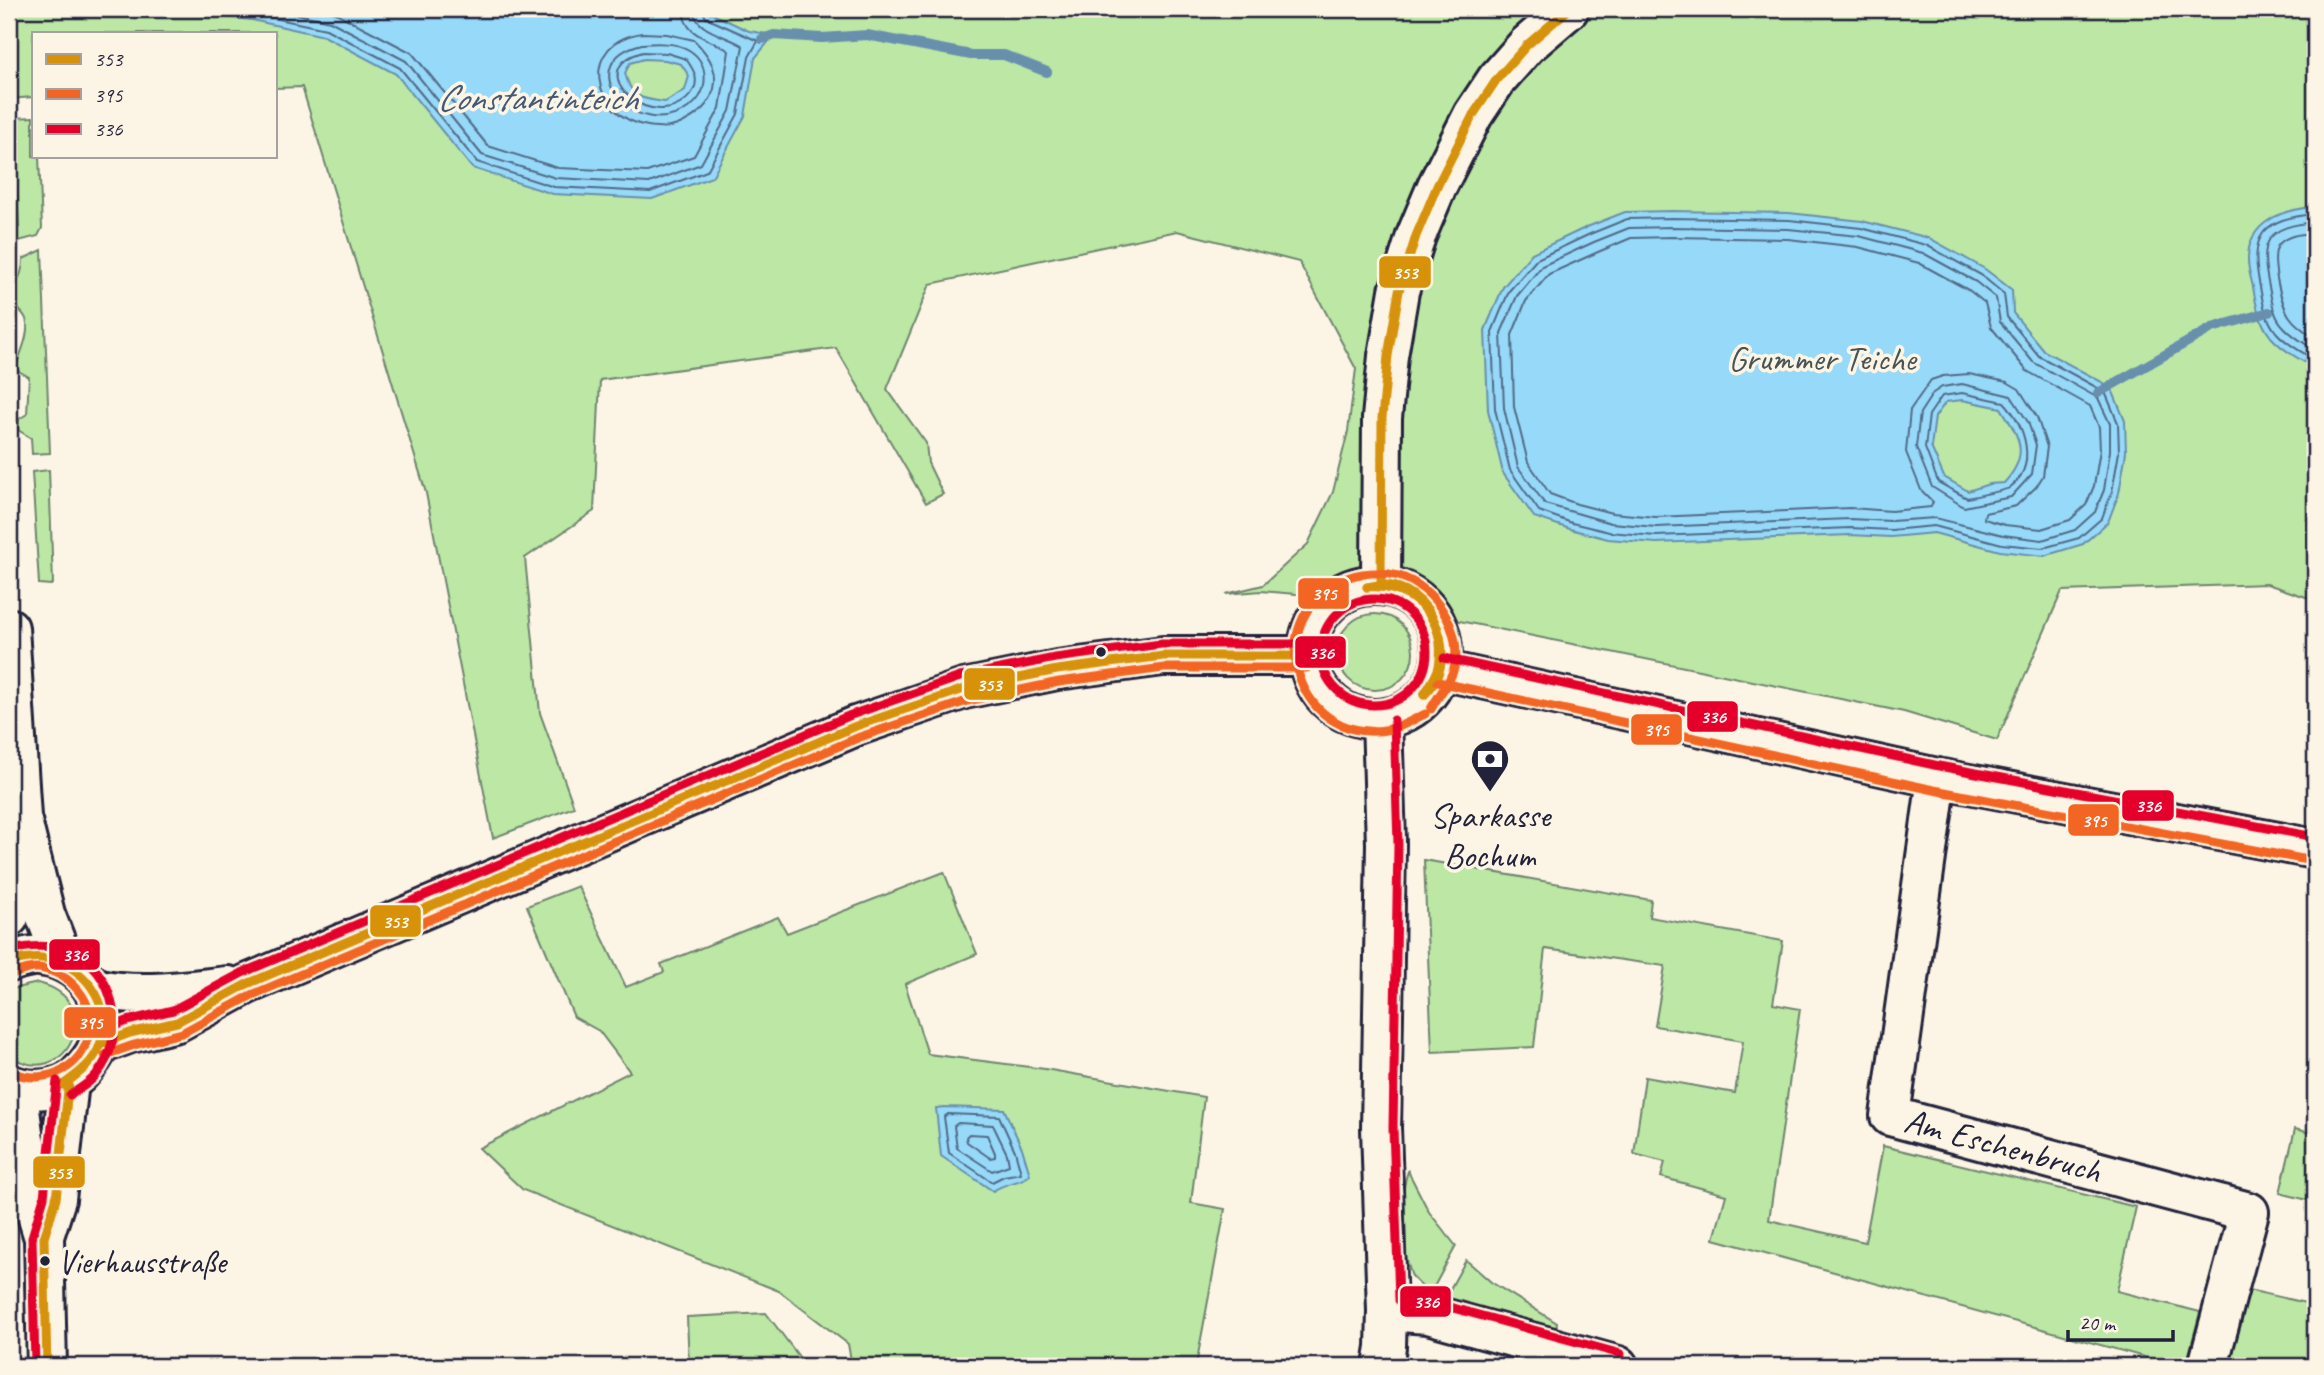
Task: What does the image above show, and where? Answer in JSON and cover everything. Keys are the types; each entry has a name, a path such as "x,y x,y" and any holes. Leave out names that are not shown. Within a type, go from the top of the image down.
{"street":[{"path":"1381,585 1382,418 1388,356 1399,291 1416,236 1472,115 1490,88 1527,45 1569,9"},
{"path":"1381,585 1398,589 1416,598 1430,612 1439,629 1443,648 1441,670 1433,687 1420,703 1403,714 1382,720 1355,717 1331,704 1314,682 1307,656 1312,628 1327,604 1342,593 1360,586 1381,585"},
{"path":"9,628 21,817 45,914 63,961"},
{"path":"101,1044 130,1033 177,1022 247,984 856,726 964,689 1058,670 1163,656 1307,656"},
{"path":"1441,670 1937,779 2315,849"},
{"path":"1382,720 1386,845 1381,1128 1387,1311 1387,1347 1383,1366"},
{"name":"Am Eschenbruch","path":"1937,779 1890,1116 2249,1212 2208,1366"},
{"path":"9,917 13,853 21,817"},
{"path":"9,962 26,956 63,961 83,974 94,988 103,1015 101,1044 97,1054 81,1074 69,1082 40,1091 13,1086 32,1199 44,1238 47,1366"},
{"path":"94,988 144,995 247,984"},
{"path":"44,1238 56,1199 69,1082"},
{"path":"1387,1311 1428,1314 1618,1366"}],"green space":[{"name":"Grummer Teiche","path":"9,9 2315,9 2315,600 2267,584 2062,591 1997,740 1904,712 1352,599 1261,591 1226,594 1263,585 1308,544 1333,492 1348,431 1356,369 1299,262 1177,231 930,284 887,389 926,443 928,463 943,494 926,503 836,348 600,380 594,511 525,558 540,713 574,807 493,838 426,493 302,87 276,88 276,32 32,32 32,97 9,99"},
{"path":"32,117 32,158 39,158 42,228 38,236 11,243 10,230 19,227 13,118"},
{"path":"42,250 50,453 32,454 31,438 18,430 19,419 27,414 29,377 15,369 26,338 27,325 12,296 23,259"},
{"path":"49,470 51,585 39,584 32,472"},
{"path":"1368,614 1382,614 1396,620 1407,631 1413,652 1410,667 1402,679 1382,690 1368,690 1354,684 1343,673 1337,659 1337,645 1343,631 1354,620"},
{"path":"1424,860 1651,900 1649,917 1783,941 1773,1004 1800,1009 1769,1220 1865,1242 1883,1146 2136,1207 2117,1291 2200,1312 2186,1366 2177,1366 1714,1239 1726,1195 1661,1177 1665,1162 1634,1154 1645,1077 1735,1093 1743,1041 1655,1026 1665,966 1545,949 1534,1047 1432,1052"},
{"path":"944,872 977,954 905,984 928,1054 1045,1069 1204,1097 1191,1203 1225,1209 1196,1366 852,1366 848,1344 779,1291 523,1190 479,1148 630,1072 599,1031 574,1017 527,906 578,886 626,987 664,972 661,964 778,917 787,933"},
{"path":"38,983 60,993 72,1007 75,1024 72,1040 62,1054 48,1063 30,1064 9,1055 9,993 16,988"},
{"path":"2295,1129 2315,1134 2315,1202 2280,1193"},
{"path":"1408,1171 1429,1212 1456,1246 1430,1294 1412,1277 1405,1250 1402,1208"},
{"path":"1466,1260 1491,1282 1557,1323 1556,1329 1445,1298"},
{"path":"2244,1289 2315,1305 2315,1366 2225,1366"},
{"path":"766,1313 806,1366 689,1366 687,1317"}],"water":[{"name":"Constantinteich","path":"174,9 702,9 749,31 774,35 755,58 745,116 712,177 652,199 553,194 472,168 396,74 324,36 252,20 191,14","holes":["644,59 681,64 689,76 685,90 665,102 638,96 630,88 625,73 630,63"]},
{"path":"2315,207 2315,368 2275,342 2267,331 2257,307 2248,260 2249,247 2260,227 2279,215"},
{"path":"1625,212 1789,213 1862,221 1929,238 1985,269 2012,290 2013,313 2044,351 2111,387 2125,421 2126,452 2119,493 2108,522 2083,544 2044,556 2000,551 1934,533 1891,537 1850,535 1656,543 1608,539 1534,517 1503,473 1488,410 1485,330 1503,287 1532,253","holes":["1962,400 2001,408 2017,437 2020,454 2012,473 2004,483 1989,484 1968,491 1944,477 1931,447 1935,417 1946,402"]},
{"path":"936,1108 1004,1109 1022,1148 1030,1175 993,1191 941,1156"}],"waterway":[{"path":"762,39 774,35 822,38 867,35 971,55 1004,55 1047,72"},
{"path":"2098,393 2212,328 2269,312"}],"transit line":[{"name":"353","path":"1381,585 1382,418 1388,356 1399,291 1416,236 1437,186 1473,115 1497,79 1527,45 1569,9"},
{"name":"395","path":"1425,714 1391,729 1359,730 1333,720 1313,702 1300,678 1296,652 1300,625 1315,600 1342,580 1370,573 1399,576 1412,582 1435,600 1450,625 1456,653 1452,674 1431,709"},
{"name":"353","path":"1367,587 1388,585 1406,591 1422,603 1433,619 1440,638 1442,658 1437,678 1424,695"},
{"name":"353","path":"1367,587 1399,591 1424,608 1432,620 1438,633 1439,666 1424,695"},
{"name":"336","path":"1374,599 1394,603 1412,614 1423,632 1427,652 1423,672 1412,690 1394,701 1374,705 1354,701 1336,690 1325,672 1321,652 1325,632 1336,614 1354,603 1374,599"},
{"name":"336","path":"97,1033 127,1021 173,1010 242,973 851,715 960,677 1055,658 1161,644 1307,644"},
{"name":"353","path":"101,1044 130,1033 177,1022 247,984 856,726 964,689 1057,670 1163,656 1307,656"},
{"name":"336","path":"1444,658 1939,766 2315,837"},
{"name":"395","path":"105,1055 182,1033 252,995 860,737 967,701 1059,682 1164,668 1307,668"},
{"name":"395","path":"1438,682 1934,790 2313,861"},
{"name":"336","path":"1394,720 1398,844 1393,1128 1399,1300 1431,1302 1621,1354"},
{"name":"336","path":"9,950 38,946 68,951 85,960 98,972 107,988 114,1024 106,1060 88,1083 70,1095"},
{"name":"353","path":"9,962 34,958 57,961 82,976 99,1001 103,1015 100,1045 89,1063 63,1085"},
{"name":"395","path":"13,974 39,968 60,975 83,997 90,1017 87,1041 81,1053 63,1070 40,1077 14,1073"},
{"name":"336","path":"35,1366 32,1237 44,1197 57,1081"},
{"name":"353","path":"47,1366 44,1238 56,1199 69,1082"}],"place":[{"name":"Sparkasse Bochum","path":"1490,793"},
{"name":"Vierhausstraße","path":"45,1261"}]}
